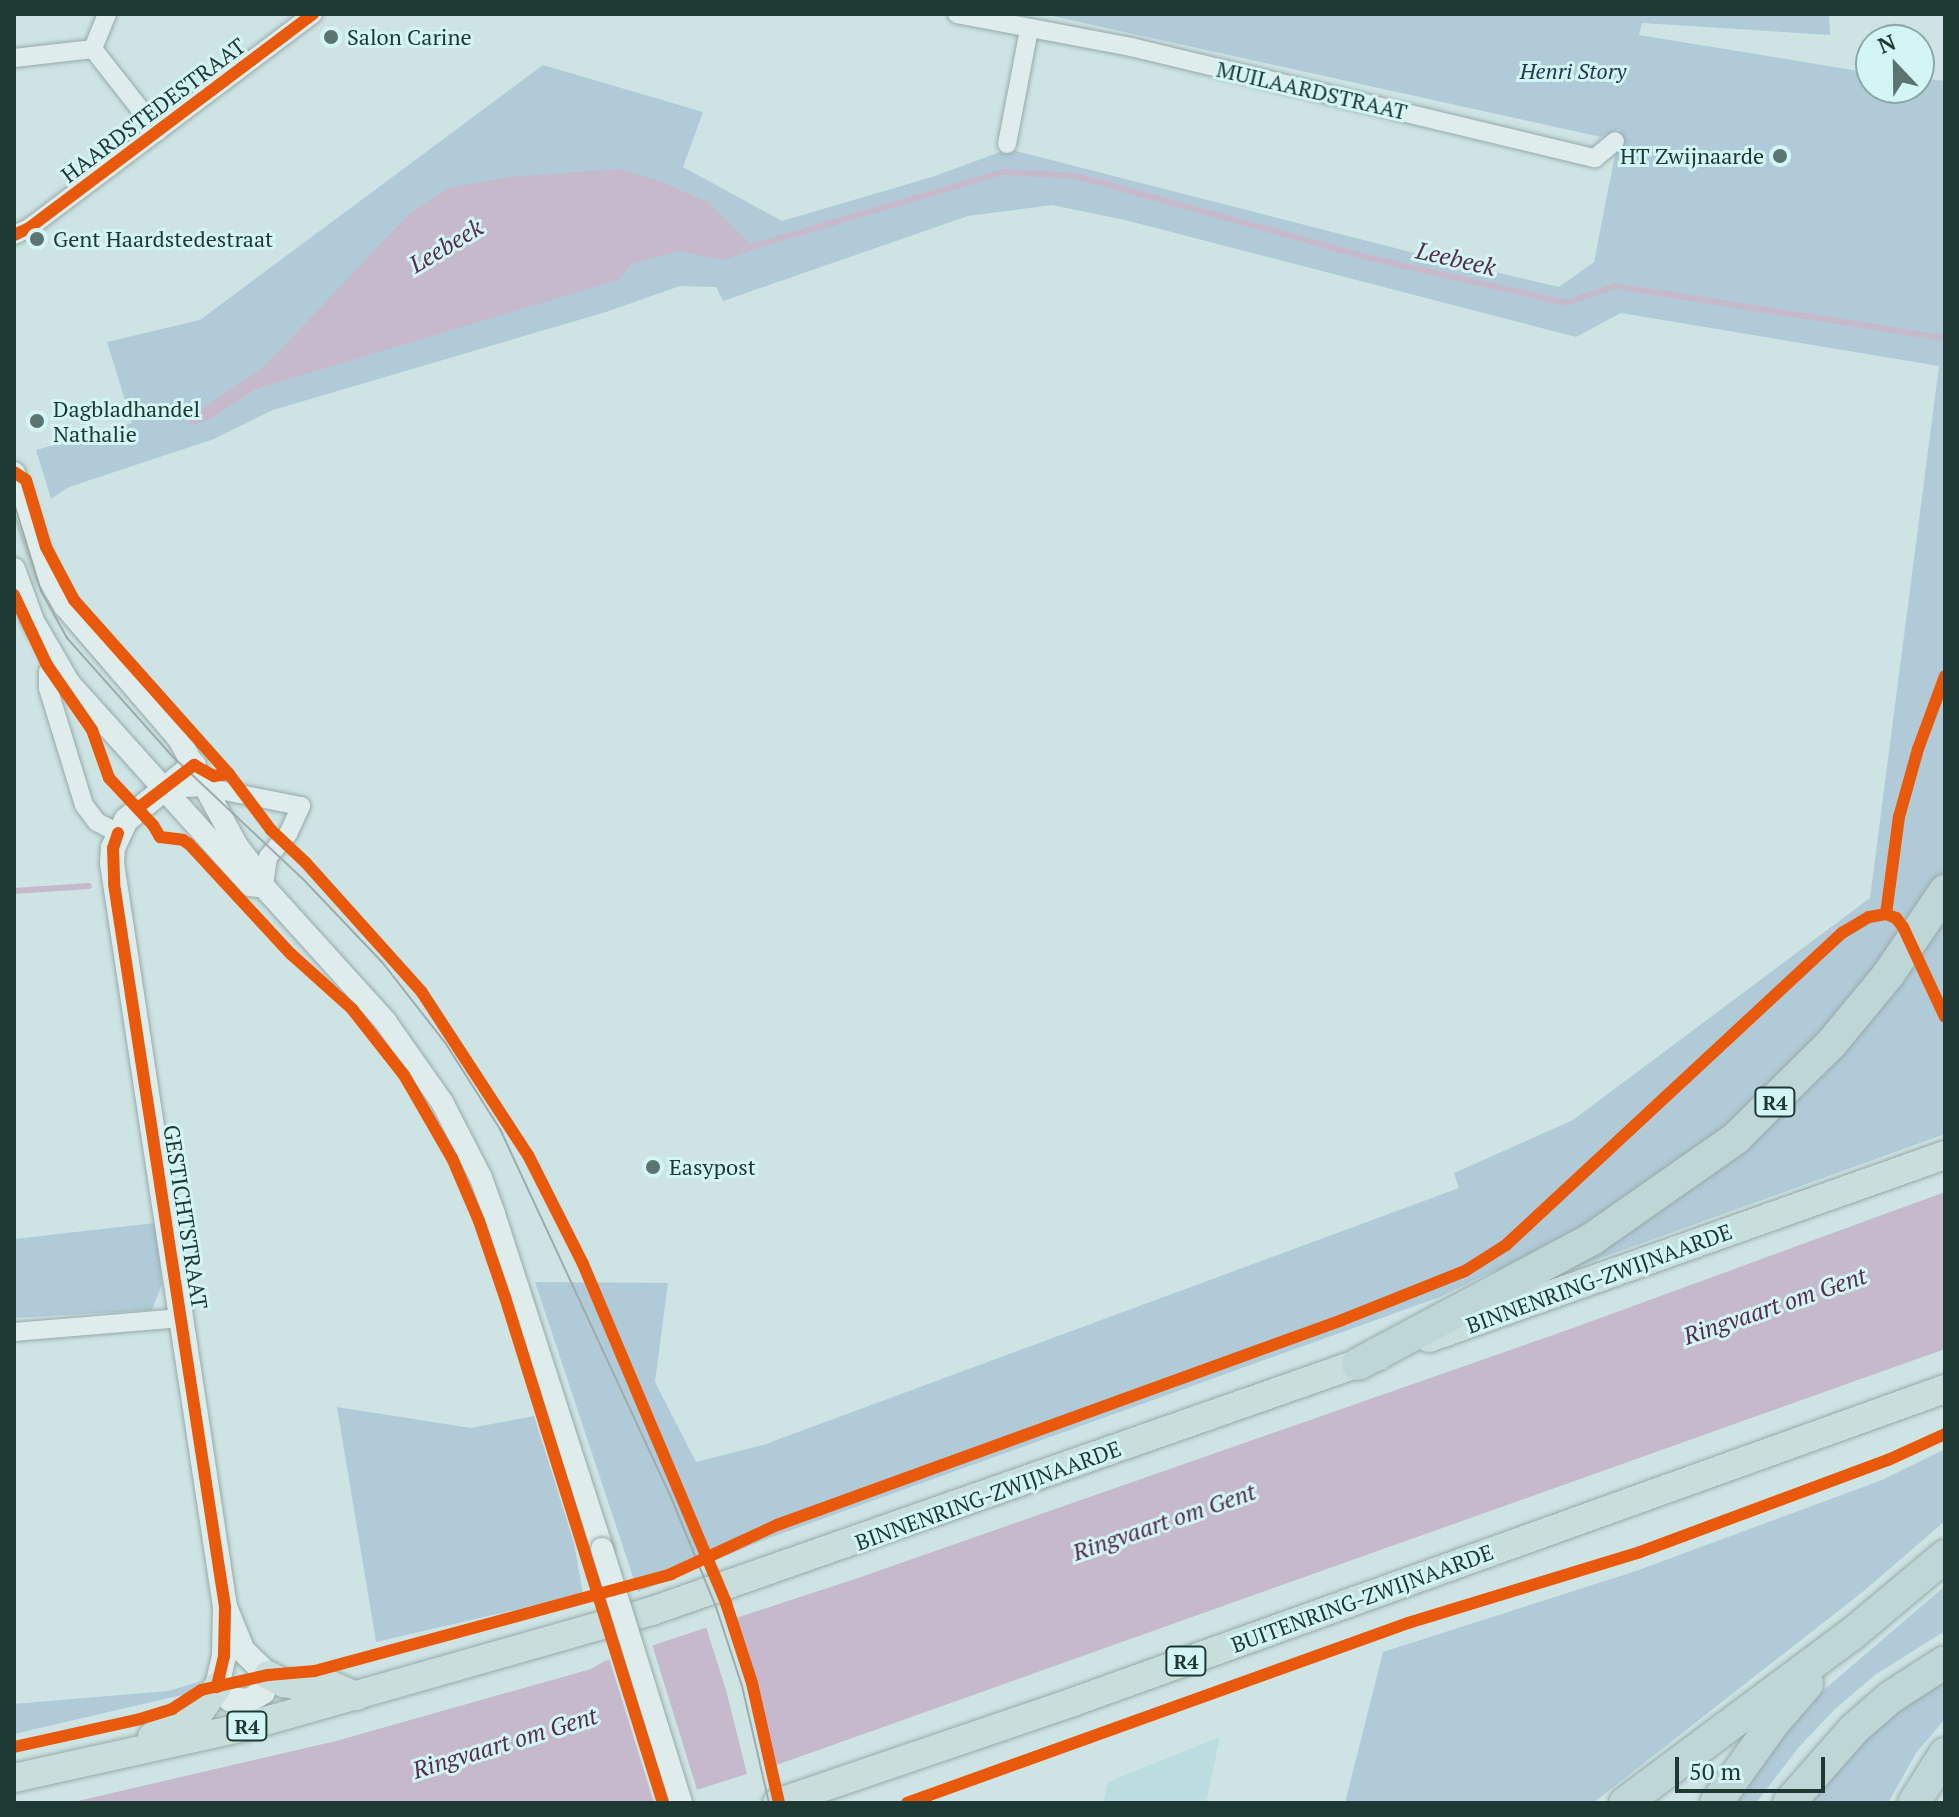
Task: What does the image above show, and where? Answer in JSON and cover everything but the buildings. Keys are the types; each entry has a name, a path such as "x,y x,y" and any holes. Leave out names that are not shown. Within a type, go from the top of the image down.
{"highway":[{"name":"R4","path":"1358,1364 1592,1239 1736,1138 1789,1088 1888,975 1942,897"},
{"name":"BINNENRING-ZWIJNAARDE","path":"14,1778 356,1696 666,1606 1945,1155"},
{"name":"BUITENRING-ZWIJNAARDE","path":"777,1803 1058,1707 1945,1389"},
{"path":"1625,1803 1852,1634 1945,1556"},
{"path":"1716,1803 1775,1721 1852,1634"},
{"path":"1789,1803 1854,1729 1891,1697 1945,1662"},
{"path":"268,1675 305,1687 329,1684 356,1696"},
{"path":"136,1751 163,1728 199,1713 217,1687"},
{"path":"1914,1803 1945,1754"}],"main road":[{"path":"118,833 138,808 162,789 199,776"},
{"name":"GESTICHTSTRAAT","path":"118,833 113,848 113,874 225,1607 243,1651 268,1675"},
{"name":"GESTICHTSTRAAT","path":"217,1687 224,1656 222,1622 225,1607"},
{"path":"217,1687 230,1699 248,1701 263,1692 268,1675"}],"street":[{"path":"93,49 107,14"},
{"name":"HAARDSTEDESTRAAT","path":"14,235 29,228 313,14"},
{"name":"MUILAARDSTRAAT","path":"957,14 1131,47 1595,167 1615,141"},
{"path":"1007,144 1029,30"},
{"path":"14,58 93,49"},
{"path":"93,49 158,132"},
{"path":"14,473 48,577 65,606 164,719 264,887 394,1031 442,1102 467,1149 494,1214 681,1803"},
{"path":"14,569 33,621 69,683 250,885 264,887"},
{"path":"54,659 48,672 48,688 84,805 97,822 118,833"},
{"path":"199,776 301,806 288,834 268,857 264,887"},
{"path":"14,1332 181,1318"}],"shaded area":[{"path":"1220,1737 1206,1803 1103,1803 1108,1782"}],"green space":[{"name":"Henri Story","path":"1043,14 1829,14 1830,35 1642,23 1639,35 1855,70 1855,104 1935,104 1935,80 1945,81 1945,1134 1537,1281 1495,1270 1440,1297 769,1538 638,1592 535,1282 668,1283 655,1382 696,1462 763,1445 1459,1188 1454,1173 1573,1120 1870,898 1939,366 1621,313 1576,337 1125,220 1052,205 968,216 723,301 716,287 680,286 606,312 273,410 214,439 69,487 51,499 36,450 132,423 107,342 200,320 543,65 703,112 683,167 782,221 932,177 1008,149 1559,287 1594,262 1620,129 1601,137"},
{"path":"155,1223 162,1284 152,1310 14,1318 14,1239"},
{"path":"337,1407 471,1428 534,1416 574,1543 583,1594 376,1642"},
{"path":"1945,1449 1945,1521 1865,1590 1593,1803 1345,1803 1383,1652 1636,1571 1882,1480"},
{"path":"1945,1586 1945,1631 1875,1675 1835,1709 1799,1747 1756,1803 1735,1803 1787,1731 1826,1688"},
{"path":"1945,1680 1945,1719 1916,1753 1888,1803 1809,1803 1867,1737 1910,1701"},
{"path":"202,1681 186,1694 14,1734 14,1704 168,1691"}],"water":[{"path":"621,169 662,182 709,203 754,249 723,260 679,251 631,264 618,280 256,389 212,418 190,426 188,418 266,365 409,214 449,188 509,177"},
{"name":"Ringvaart om Gent","path":"1945,1192 1945,1349 785,1762 655,1803 69,1803 336,1741 591,1669 605,1661 858,1578 1573,1328"}],"pier":[{"path":"734,1614 759,1693 777,1768 748,1778 726,1690 705,1624"},
{"path":"651,1641 698,1793 669,1803 654,1803 608,1655"}],"waterway":[{"name":"Leebeek","path":"747,248 1004,172 1076,176 1370,258 1566,303 1615,286 1945,338"},
{"path":"14,891 89,886"}],"tram line":[{"path":"14,503 41,591 67,638 173,757 301,877 382,962 446,1044 500,1129 670,1495 716,1607 742,1686 769,1803"}],"cycle path":[{"path":"14,235 29,228 313,14"},
{"path":"14,472 26,480 46,547 74,600 229,774 271,830 306,863 421,991 528,1155 583,1264 726,1603 752,1683 779,1803"},
{"path":"14,595 47,665 92,730 109,778 153,825 160,837 183,840 189,844 291,954 352,1009 404,1075 452,1158 479,1221 505,1297 663,1803"},
{"path":"1886,914 1899,817 1918,749 1945,676"},
{"path":"138,808 194,765 214,776 229,774"},
{"path":"118,833 113,848 114,884 225,1607 224,1656 217,1687"},
{"path":"14,1747 140,1719 172,1709 201,1690 268,1675 315,1671 671,1574 777,1525 1342,1320 1465,1271 1506,1245 1842,933 1869,917 1886,914 1896,918 1903,927 1945,1017"},
{"path":"907,1803 1408,1623 1640,1552 1888,1460 1945,1434"}],"place":[{"name":"Salon Carine","path":"331,37"},
{"name":"HT Zwijnaarde","path":"1780,156"},
{"name":"Gent Haardstedestraat","path":"37,239"},
{"name":"Dagbladhandel Nathalie","path":"37,421"},
{"name":"Easypost","path":"653,1167"}]}
